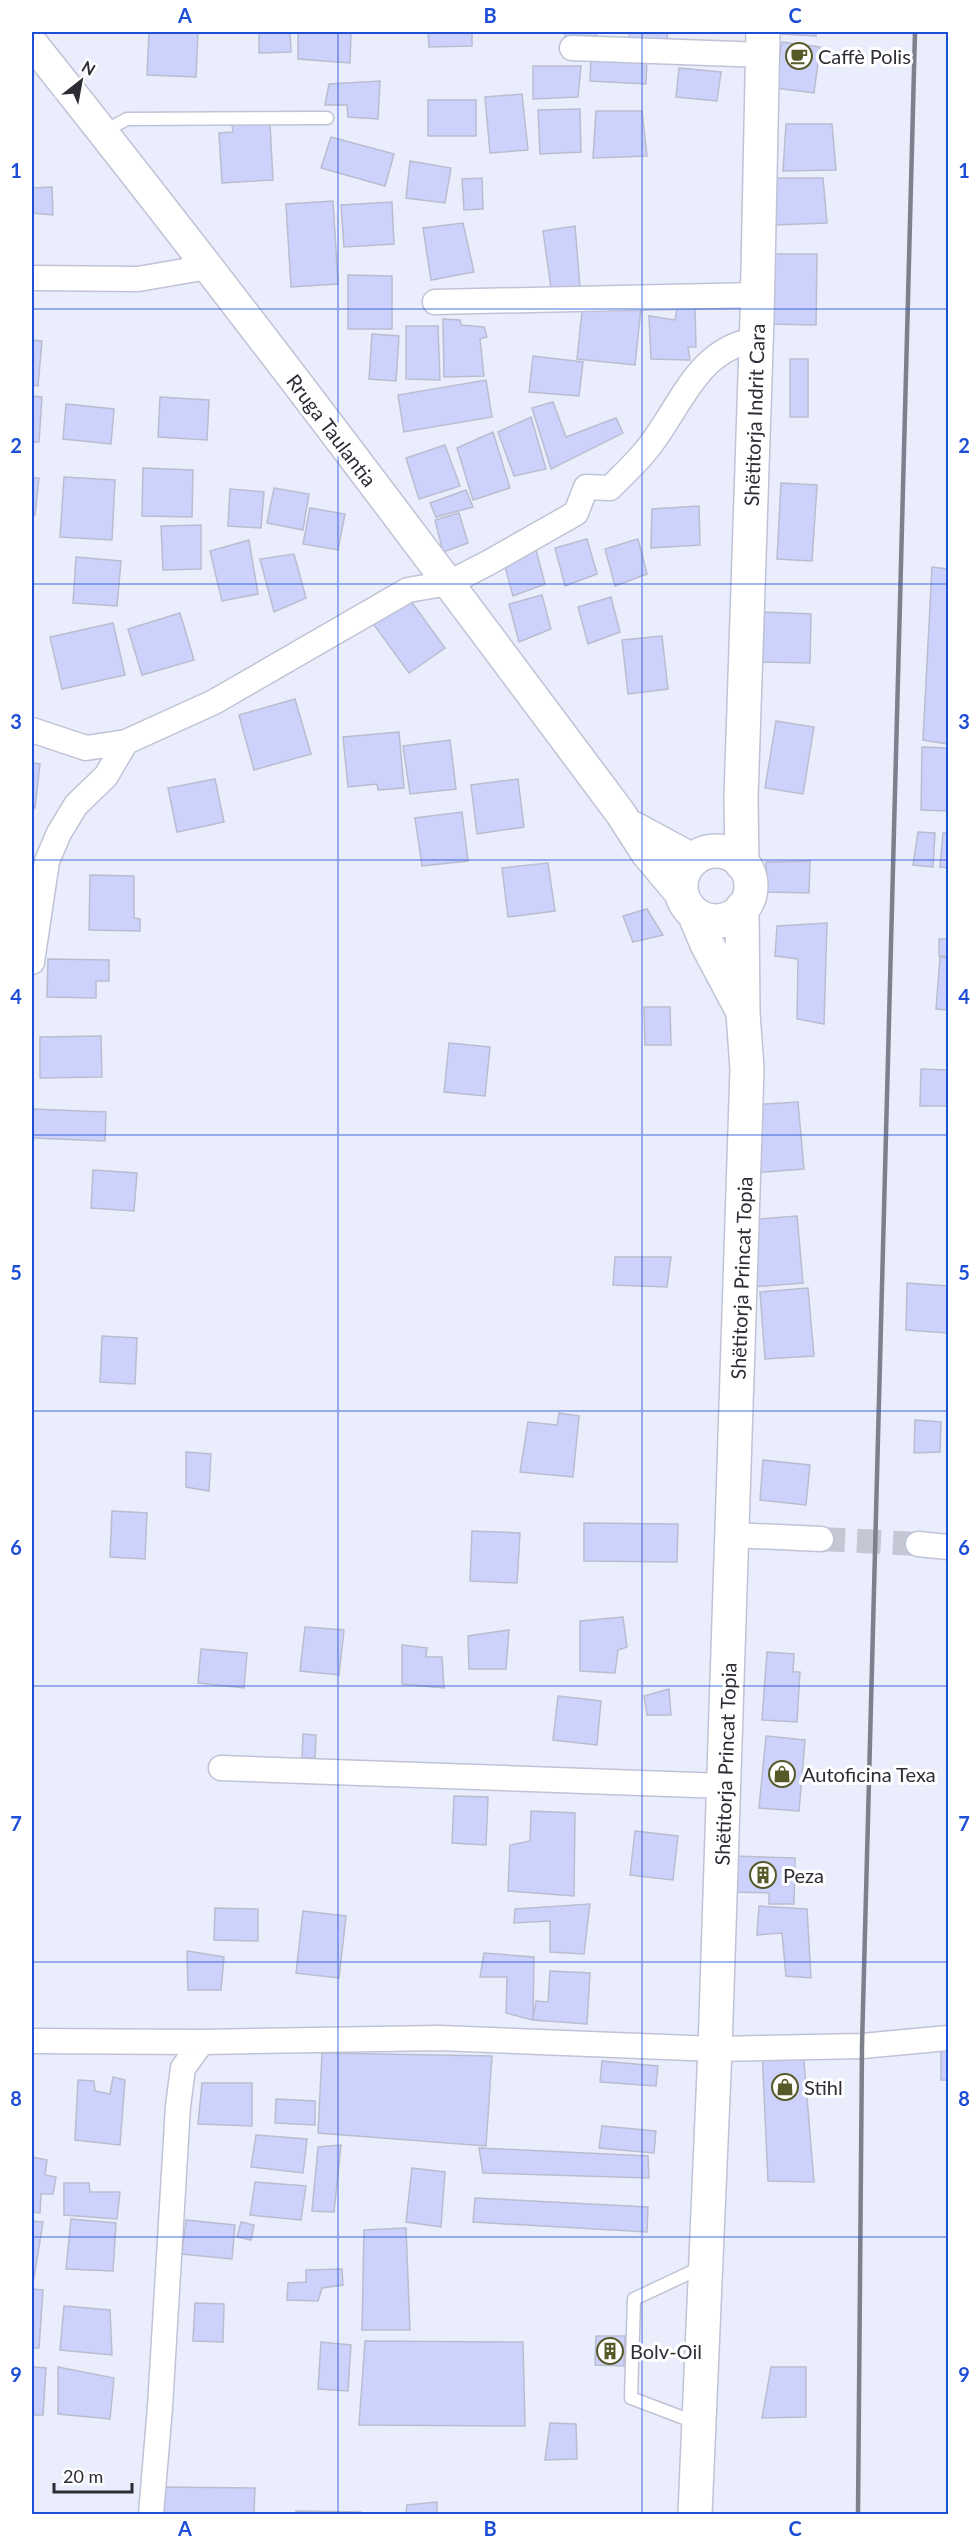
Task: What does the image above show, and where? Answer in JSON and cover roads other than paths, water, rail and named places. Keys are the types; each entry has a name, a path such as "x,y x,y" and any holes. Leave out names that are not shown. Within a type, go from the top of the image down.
{"main road":[{"name":"Shëtitorja Indrit Cara","path":"742,864 741,798 763,43"},
{"path":"699,856 725,853 742,864 750,882 749,896 742,908 732,916 719,921 706,920 688,905 682,876 741,798"},
{"name":"Shëtitorja Princat Topia","path":"688,905 743,1013"},
{"name":"Shëtitorja Princat Topia","path":"695,2514 715,2049 747,1069 743,1013 742,908"}],"street":[{"path":"572,48 763,43"},
{"name":"Rruga Taulantia","path":"32,44 208,267 449,583 626,822 646,853 688,905"},
{"path":"32,278 138,279 208,267"},
{"path":"435,302 757,296"},
{"path":"32,730 86,748 126,742 214,702 408,590 449,583 576,513 586,487 610,488 649,447 684,389 708,364 727,349 742,342 756,340"},
{"path":"32,962 47,861 59,832 76,805 106,776 126,742"},
{"name":"Rruga Taulantia","path":"626,822 654,840 699,856"},
{"path":"732,1535 821,1539"},
{"path":"918,1544 948,1547"},
{"path":"221,1768 724,1786"},
{"path":"32,2041 202,2042 439,2038 715,2049 862,2046 948,2038"},
{"path":"151,2514 160,2407 178,2106 183,2068 202,2042"}],"lane":[{"path":"102,132 127,119 327,118"},
{"path":"699,2424 631,2397 634,2299 705,2265"}],"tunnel":[{"path":"821,1539 918,1544"}],"railway":[{"path":"858,2514 862,2046 915,32"}],"place":[{"name":"Caffè Polis","path":"799,56"},
{"name":"Autoficina Texa","path":"782,1774"},
{"name":"Peza","path":"763,1875"},
{"name":"Stihl","path":"785,2087"},
{"name":"Bolv-Oil","path":"610,2351"}]}
